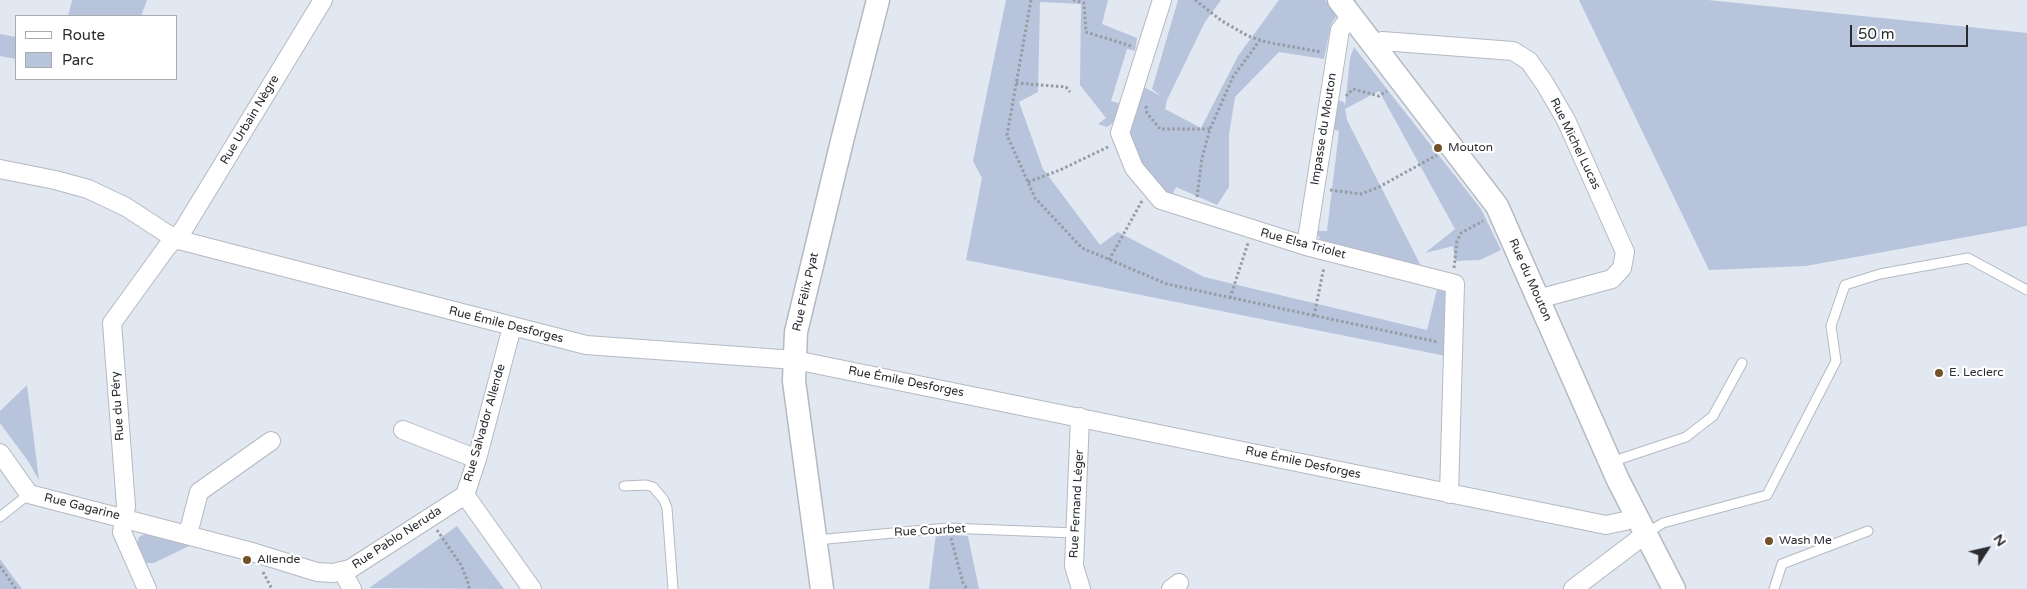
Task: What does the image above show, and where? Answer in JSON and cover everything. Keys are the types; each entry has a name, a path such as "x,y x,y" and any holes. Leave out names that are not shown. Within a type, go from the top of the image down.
{"street":[{"name":"Rue Urbain Nègre","path":"174,239 183,230 323,0"},
{"name":"Rue Félix Pyat","path":"822,589 794,381 796,332 878,0"},
{"path":"1122,140 1120,133 1162,0"},
{"name":"Rue du Mouton","path":"1344,8 1499,212 1611,462 1674,589"},
{"name":"Impasse du Mouton","path":"1306,246 1344,8"},
{"name":"Rue Michel Lucas","path":"1372,45 1382,41 1513,51 1529,61 1545,84 1566,120 1624,252 1622,268 1612,279 1538,299"},
{"name":"Rue Elsa Triolet","path":"1122,140 1134,168 1161,200 1306,246 1453,283"},
{"name":"Rue Émile Desforges","path":"0,169 88,189 126,207 174,239 586,345 795,360 1448,494 1606,524 1625,521 1642,524"},
{"name":"Rue du Péry","path":"147,589 122,532 125,519 125,496 112,324 174,239"},
{"path":"1448,494 1455,284 1453,283"},
{"name":"Rue Salvador Allende","path":"512,327 465,495 532,589"},
{"name":"Rue Fernand Léger","path":"1080,417 1074,566 1081,589"},
{"path":"403,430 476,459"},
{"path":"188,534 199,492 271,440"},
{"name":"Rue Gagarine","path":"0,453 29,494 125,519"},
{"name":"Rue Pablo Neruda","path":"125,519 188,534 317,572 333,573 350,569 428,517 465,495"},
{"path":"1573,589 1642,524"},
{"path":"342,571 352,589"}],"lane":[{"path":"1642,524 1663,523 1767,494 1836,361 1831,326 1845,284 1880,274 1968,258 2027,290"},
{"path":"1611,462 1686,437 1713,416 1742,363"},
{"path":"624,486 646,485 653,487 664,500 673,589"},
{"path":"0,516 29,494"},
{"name":"Rue Courbet","path":"816,540 948,528 1075,533"},
{"path":"1774,589 1782,564 1868,531"}],"path":[{"path":"1031,0 1007,135 1035,198 1082,248 1167,284 1453,346"},
{"path":"1073,0 1084,3 1086,32 1146,50"},
{"path":"1194,0 1222,21 1248,36 1260,40 1336,54"},
{"path":"1195,211 1202,158 1210,129 1233,77 1260,40"},
{"path":"1330,92 1344,98 1353,89 1379,96 1401,82"},
{"path":"1016,83 1066,87 1070,92"},
{"path":"1135,86 1143,91 1147,113 1160,129 1210,129"},
{"path":"1028,182 1060,170 1122,140"},
{"path":"1315,188 1361,194 1379,188 1451,147"},
{"path":"1109,260 1151,188"},
{"path":"1453,283 1457,241 1461,233 1499,212"},
{"path":"1230,298 1252,230"},
{"path":"1314,316 1327,251"},
{"path":"428,517 461,565 469,589"},
{"path":"948,528 963,583 967,589"},
{"path":"0,566 16,589"}],"green space":[{"path":"72,0 147,0 141,15 68,15"},
{"path":"1006,0 1108,0 1102,24 1137,38 1135,51 1127,49 1111,101 1122,104 1114,122 1107,127 1098,124 1106,118 1080,85 1081,4 1040,2 1038,92 1019,102 1043,169 1100,245 1118,232 1204,277 1427,330 1437,289 1442,289 1449,297 1446,356 966,260 982,178 973,161"},
{"path":"1178,0 1221,0 1205,22 1167,100 1165,109 1201,128 1238,56 1279,0 1325,0 1337,15 1331,24 1324,59 1279,52 1235,97 1229,135 1229,187 1217,205 1176,187 1171,197 1157,184 1136,157 1127,130 1140,85 1161,96 1152,89"},
{"path":"1579,0 1708,0 2027,33 2027,226 1806,266 1709,270"},
{"path":"0,34 15,37 15,59 0,56"},
{"path":"1354,47 1481,209 1501,250 1480,260 1455,261 1453,246 1425,253 1455,229 1379,91 1345,109 1347,120 1423,270 1327,245 1320,239 1316,231 1327,231 1339,131 1329,128 1332,99 1344,102 1345,106 1350,58"},
{"path":"27,385 39,480 28,461 0,423 0,411"},
{"path":"457,526 504,589 369,588"},
{"path":"147,533 191,545 154,563 145,563 137,543 139,537"},
{"path":"936,534 968,536 979,589 929,589"},
{"path":"0,559 22,589 0,589"}],"place":[{"name":"Mouton","path":"1438,148"},
{"name":"E. Leclerc","path":"1939,373"},
{"name":"Wash Me","path":"1769,541"},
{"name":"Allende","path":"247,560"}]}
